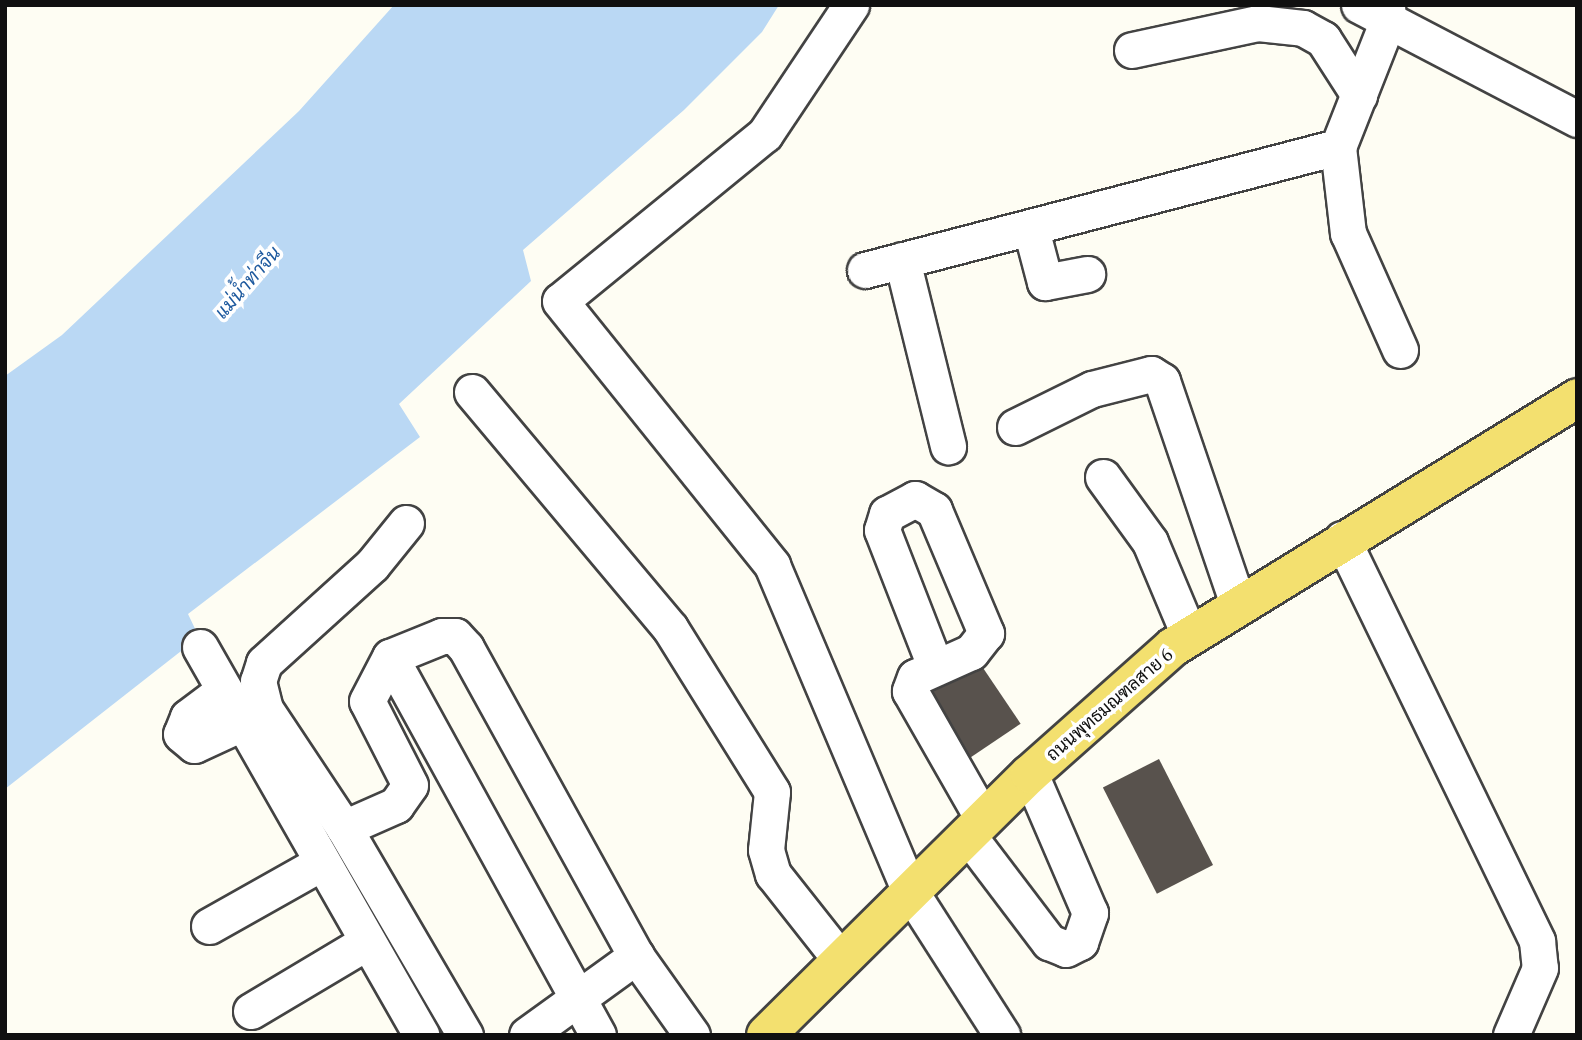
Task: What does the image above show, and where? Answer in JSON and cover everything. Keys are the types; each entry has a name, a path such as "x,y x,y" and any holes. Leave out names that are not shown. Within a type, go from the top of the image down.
{"main road":[{"name":"ถนนพุทธมณฑลสาย 6","path":"766,1035 975,827 1112,696 1238,604 1577,398"}],"street":[{"path":"851,5 765,134 560,301 772,565 910,891 1002,1035"},
{"path":"1323,39 1345,5"},
{"path":"1400,350 1348,233 1338,148 1359,95 1378,10 1577,119"},
{"path":"1132,50 1258,23 1303,28 1323,39 1359,95"},
{"path":"865,270 1338,148"},
{"path":"1031,229 1045,282 1087,274"},
{"path":"902,260 948,446"},
{"path":"1015,427 1092,390 1151,374 1162,381 1238,604"},
{"path":"472,393 594,530 670,628 772,792 766,850 773,874 841,960"},
{"path":"1103,477 1150,542 1190,637"},
{"path":"405,523 372,565 264,663 258,681 265,709 344,828 464,1035"},
{"path":"1342,539 1537,942 1540,968 1511,1035"},
{"path":"344,828 396,805 410,785 367,701 390,656 442,636 455,636 466,649 636,956 692,1035"},
{"path":"200,647 365,943 421,1035"},
{"path":"390,656 576,1002 598,1035"},
{"path":"935,666 915,677 914,705 975,827 1049,942 1066,949 1080,942 1090,913 1030,774"},
{"path":"224,690 188,717 181,734 194,745 242,723"},
{"path":"209,926 321,863"},
{"path":"251,1011 365,943"},
{"path":"527,1035 636,956"}],"water":[{"name":"แม่น้ำท่าจีน","path":"394,5 779,5 762,32 684,110 523,250 531,281 399,404 420,437 188,614 199,637 5,789 5,376 62,335 299,111"}],"building":[{"path":"977,659 1021,724 963,762 920,698"},
{"path":"1159,759 1213,865 1157,894 1103,788"}]}
